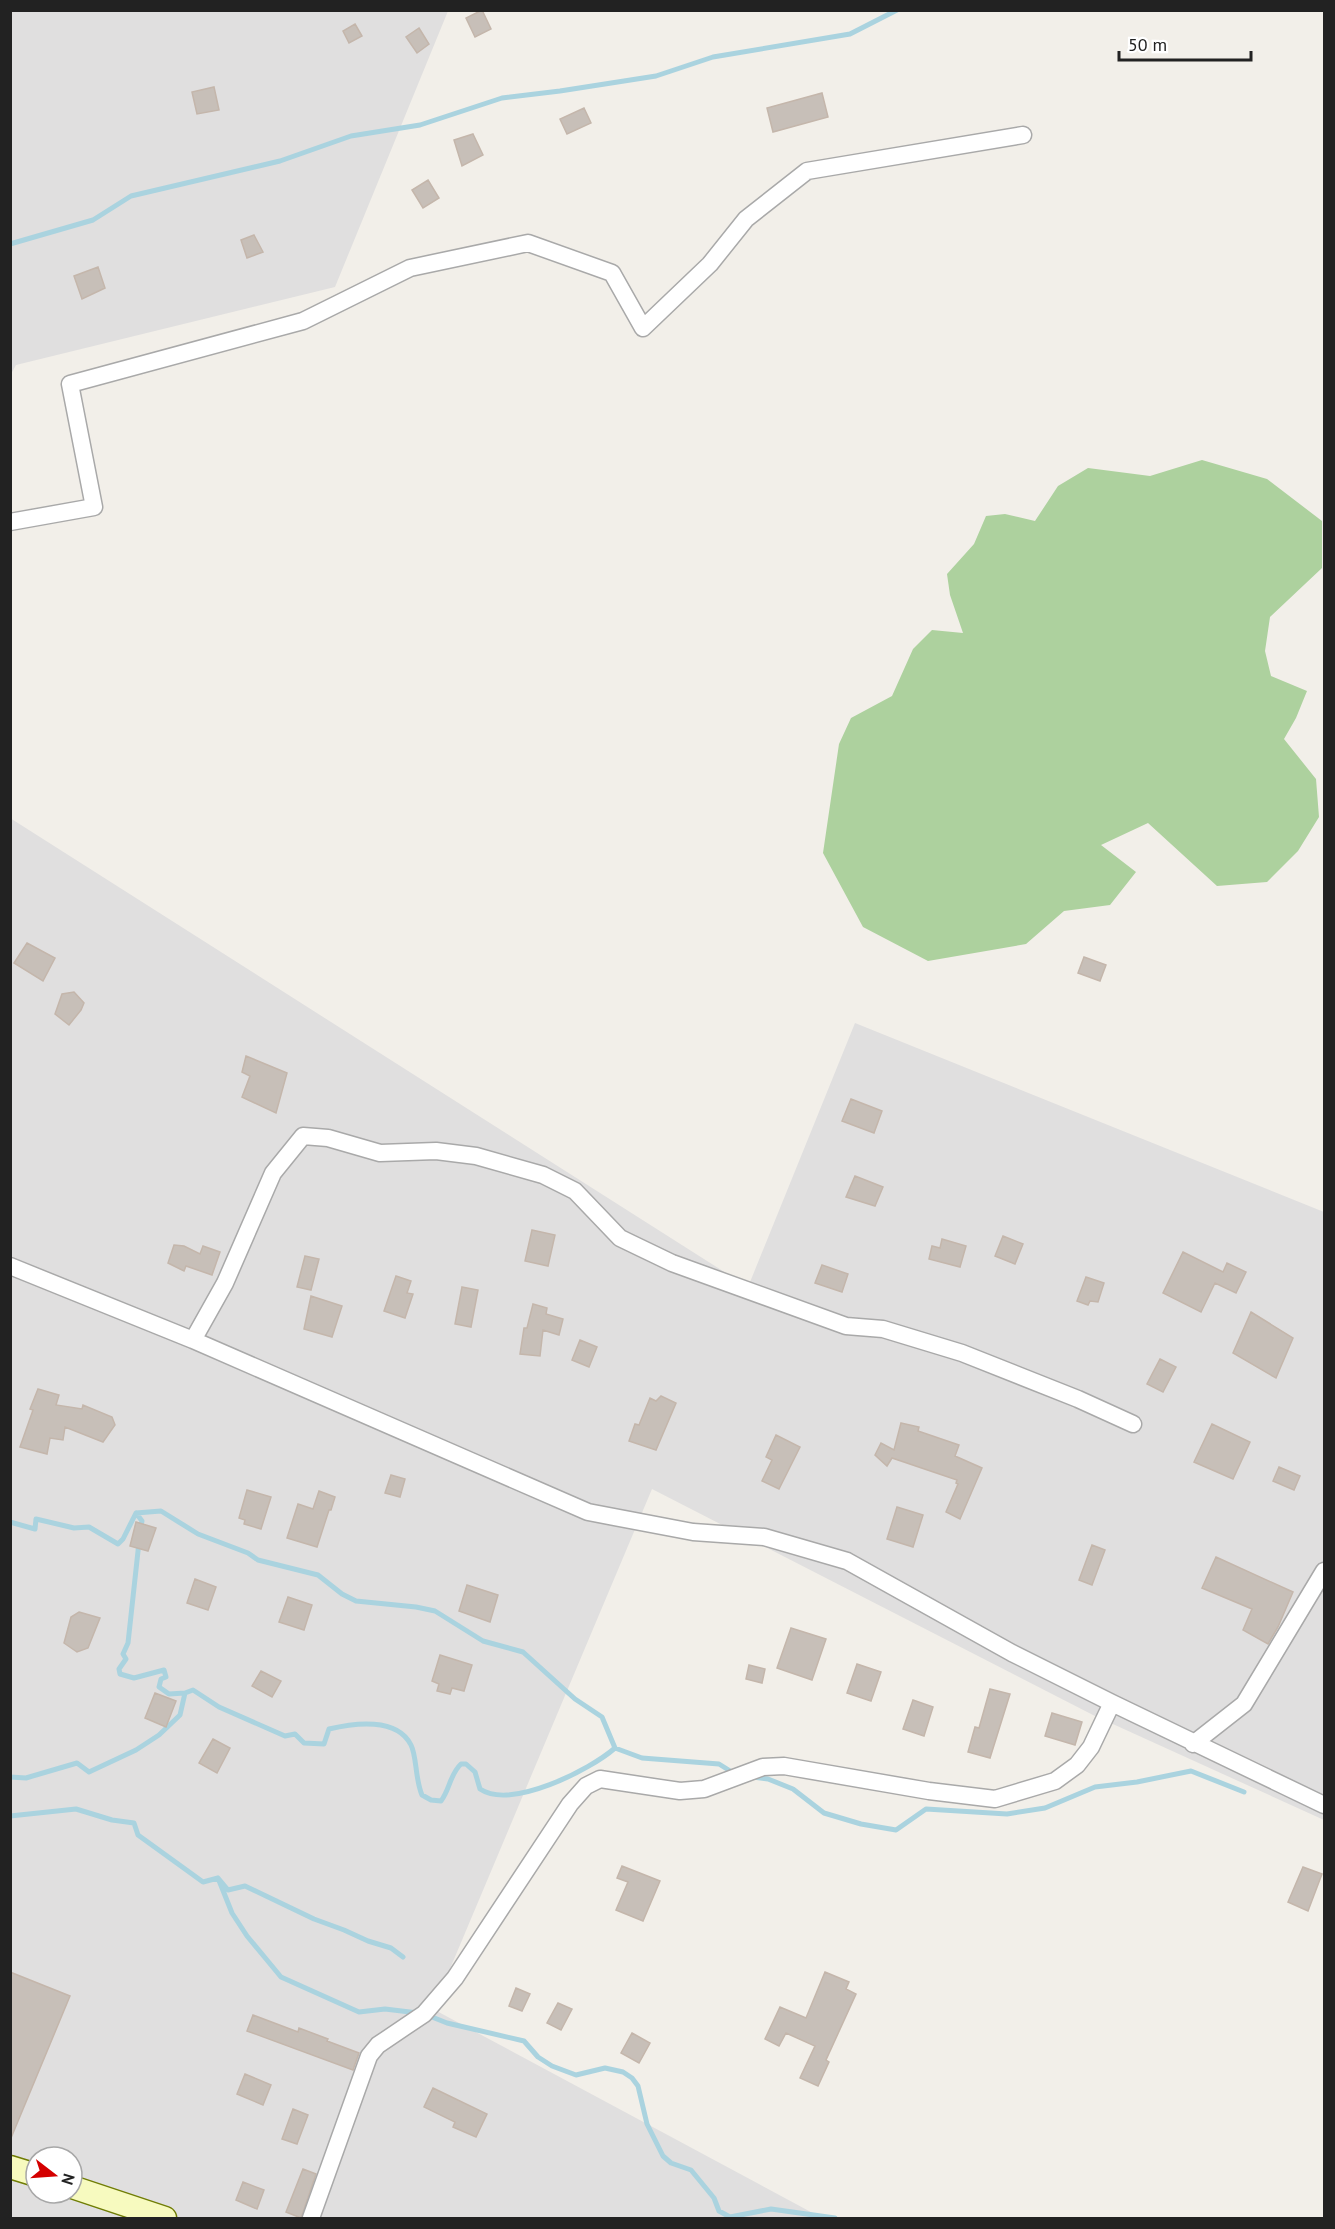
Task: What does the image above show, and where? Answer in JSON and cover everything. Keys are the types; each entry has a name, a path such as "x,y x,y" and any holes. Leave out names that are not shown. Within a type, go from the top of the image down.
{"main road":[{"path":"84,2191 165,2218"}],"street":[{"path":"10,522 94,507 70,384 303,321 410,268 528,243 612,273 643,328 710,264 746,219 807,171 1023,135"},
{"path":"193,1340 225,1282 273,1173 303,1136 328,1138 380,1153 436,1151 476,1156 543,1175 575,1191 621,1238 672,1263 846,1326 883,1329 962,1353 1078,1399 1133,1424"},
{"path":"10,1266 193,1340 588,1512 693,1532 764,1537 847,1562 1012,1653 1193,1744 1324,1805"},
{"path":"1193,1744 1244,1704 1324,1571"},
{"path":"311,2218 369,2056 378,2045 424,2014 455,1978 570,1804 586,1786 600,1779 680,1791 704,1789 763,1767 784,1766 938,1792 995,1799 1055,1781 1077,1766 1091,1747 1112,1703"}],"shaded area":[{"path":"11,11 448,11 335,287 16,365 11,374"},
{"path":"10,818 748,1287 855,1023 1324,1212 1324,1820 1093,1715 652,1489 433,2009 822,2218 11,2218"}],"green space":[{"path":"1202,460 1267,479 1322,521 1322,568 1270,617 1265,651 1271,676 1307,691 1284,739 1316,779 1319,817 1298,851 1267,882 1217,886 1148,823 1101,845 1136,872 1110,905 1064,911 1026,944 928,961 863,927 823,853 839,744 851,718 892,696 913,649 932,630 963,633 950,595 947,574 974,544 986,516 1005,514 1035,521 1058,486 1088,468 1150,476"}],"building":[{"path":"482,10 491,29 475,37 466,18"},
{"path":"355,24 362,36 349,43 343,31"},
{"path":"419,28 429,44 417,53 406,37"},
{"path":"214,87 219,110 197,114 192,92"},
{"path":"822,93 828,117 773,132 767,108"},
{"path":"584,108 591,123 567,134 560,119"},
{"path":"473,134 483,155 462,166 454,140"},
{"path":"428,180 439,198 423,208 412,190"},
{"path":"254,235 263,252 247,258 241,240"},
{"path":"98,267 105,288 82,299 74,276"},
{"path":"27,943 55,958 43,981 14,963"},
{"path":"1084,957 1106,965 1100,981 1078,973"},
{"path":"74,992 84,1003 69,1025 55,1014 62,994"},
{"path":"246,1056 287,1073 276,1113 242,1097 250,1076 242,1072"},
{"path":"851,1099 882,1111 874,1133 842,1121"},
{"path":"855,1176 883,1187 875,1206 846,1197"},
{"path":"532,1230 555,1235 548,1266 525,1261"},
{"path":"1003,1236 1023,1244 1015,1264 995,1256"},
{"path":"942,1239 966,1246 960,1267 929,1259 932,1246 940,1248"},
{"path":"174,1245 184,1246 200,1254 203,1246 220,1252 212,1275 186,1266 184,1271 168,1263"},
{"path":"1183,1252 1223,1272 1227,1263 1246,1272 1236,1293 1215,1283 1201,1312 1163,1293"},
{"path":"305,1256 319,1259 311,1290 297,1287"},
{"path":"822,1265 848,1274 842,1292 815,1283"},
{"path":"396,1276 411,1281 407,1293 413,1294 405,1318 384,1311"},
{"path":"1086,1277 1104,1283 1098,1302 1090,1301 1088,1305 1077,1301"},
{"path":"462,1287 478,1290 471,1327 455,1324"},
{"path":"311,1296 342,1306 332,1337 304,1329"},
{"path":"533,1304 547,1308 546,1314 563,1319 559,1335 543,1330 540,1356 520,1354 524,1328 527,1328"},
{"path":"1251,1312 1293,1338 1276,1378 1233,1353"},
{"path":"580,1340 597,1347 589,1367 572,1360"},
{"path":"1160,1359 1176,1367 1163,1392 1147,1384"},
{"path":"38,1389 59,1395 56,1405 82,1409 83,1405 112,1417 115,1425 103,1442 65,1427 63,1440 50,1438 47,1454 20,1447"},
{"path":"661,1396 676,1403 656,1450 629,1441 635,1424 639,1425 650,1398 656,1401"},
{"path":"901,1423 919,1427 918,1431 959,1445 955,1456 982,1468 960,1519 946,1512 958,1484 957,1480 892,1458 887,1466 875,1455 881,1443 894,1450"},
{"path":"1212,1424 1250,1442 1233,1479 1194,1462"},
{"path":"776,1435 800,1447 779,1489 762,1481 772,1460 766,1457"},
{"path":"1279,1467 1300,1476 1294,1490 1273,1481"},
{"path":"391,1475 405,1479 400,1497 385,1493"},
{"path":"247,1490 271,1497 261,1529 244,1524 245,1520 239,1518"},
{"path":"319,1491 335,1497 317,1547 287,1538 298,1504 313,1509"},
{"path":"897,1507 923,1515 913,1547 887,1539"},
{"path":"136,1522 156,1528 148,1551 130,1546"},
{"path":"1092,1545 1105,1550 1092,1585 1079,1580"},
{"path":"1216,1557 1293,1592 1268,1644 1243,1630 1252,1609 1202,1588"},
{"path":"195,1579 216,1587 208,1610 187,1603"},
{"path":"467,1585 498,1595 490,1622 459,1611"},
{"path":"288,1597 312,1605 304,1630 279,1622"},
{"path":"79,1612 100,1618 88,1648 77,1652 64,1643 71,1617"},
{"path":"791,1628 826,1639 812,1680 777,1668"},
{"path":"440,1655 472,1665 464,1691 452,1688 450,1694 437,1691 439,1684 432,1681"},
{"path":"857,1664 881,1672 871,1701 847,1693"},
{"path":"749,1665 765,1669 762,1683 746,1679"},
{"path":"261,1671 281,1681 272,1697 252,1686"},
{"path":"990,1689 1010,1694 990,1758 968,1752 975,1727 979,1728"},
{"path":"155,1693 176,1701 166,1727 145,1718"},
{"path":"913,1700 933,1707 924,1736 903,1729"},
{"path":"1052,1713 1082,1722 1075,1745 1045,1736"},
{"path":"213,1739 230,1748 217,1773 199,1763"},
{"path":"622,1866 660,1881 643,1921 616,1910 628,1882 617,1878"},
{"path":"1303,1867 1322,1874 1308,1911 1288,1902"},
{"path":"10,1972 70,1996 11,2138 10,2138"},
{"path":"825,1972 849,1982 846,1989 856,1994 826,2060 829,2062 818,2086 800,2078 815,2046 786,2033 779,2046 765,2039 780,2007 806,2018"},
{"path":"516,1988 530,1994 522,2011 509,2006"},
{"path":"558,2003 572,2009 561,2030 547,2023"},
{"path":"253,2015 298,2032 299,2028 359,2053 353,2070 247,2031"},
{"path":"632,2033 650,2043 639,2063 621,2053"},
{"path":"245,2074 271,2085 263,2105 237,2094"},
{"path":"433,2088 487,2114 476,2137 453,2127 455,2122 424,2107"},
{"path":"293,2109 308,2115 297,2144 282,2139"},
{"path":"303,2169 316,2174 301,2218 286,2212"},
{"path":"243,2182 264,2190 257,2209 236,2200"}],"waterway":[{"path":"10,244 93,220 131,196 280,161 351,136 420,125 502,98 656,76 713,57 850,34 897,10"},
{"path":"10,1522 35,1529 36,1519 74,1528 89,1527 118,1544 123,1539 136,1513 161,1511 198,1534 248,1553 258,1560 318,1575 342,1594 356,1601 435,1611 483,1641 523,1652 575,1699 602,1717 615,1748"},
{"path":"136,1513 142,1521 140,1530"},
{"path":"139,1542 128,1643 123,1654 126,1659 119,1669 120,1674 134,1678 164,1670 166,1677 161,1679 159,1687 169,1694 185,1693"},
{"path":"10,1777 26,1778 77,1763 89,1772 136,1750 159,1735 180,1715 185,1693 193,1690 219,1707 285,1736 295,1734 304,1743 324,1744 329,1729 350,1725 374,1724 396,1730 411,1745 422,1795 431,1800 441,1801 454,1772 461,1764 466,1764 475,1772 480,1789 494,1794 511,1795 550,1785 588,1767 615,1748 642,1758 719,1764 735,1774"},
{"path":"753,1777 768,1779 793,1789 824,1813 861,1824 896,1830 926,1809 1007,1814 1045,1808 1095,1787 1137,1782 1191,1771 1244,1792"},
{"path":"10,1816 76,1809 112,1820 134,1823 138,1835 203,1882 218,1878 228,1890 245,1886 314,1919 391,1948 403,1957"},
{"path":"218,1878 232,1913 247,1936 281,1977 359,2012 385,2009 418,2013"},
{"path":"427,2015 447,2023 524,2041 538,2057 552,2066 576,2075 605,2068 623,2072 638,2086 647,2124 663,2156 671,2163 691,2170 714,2198 719,2211 730,2217 771,2209 835,2218"}]}
